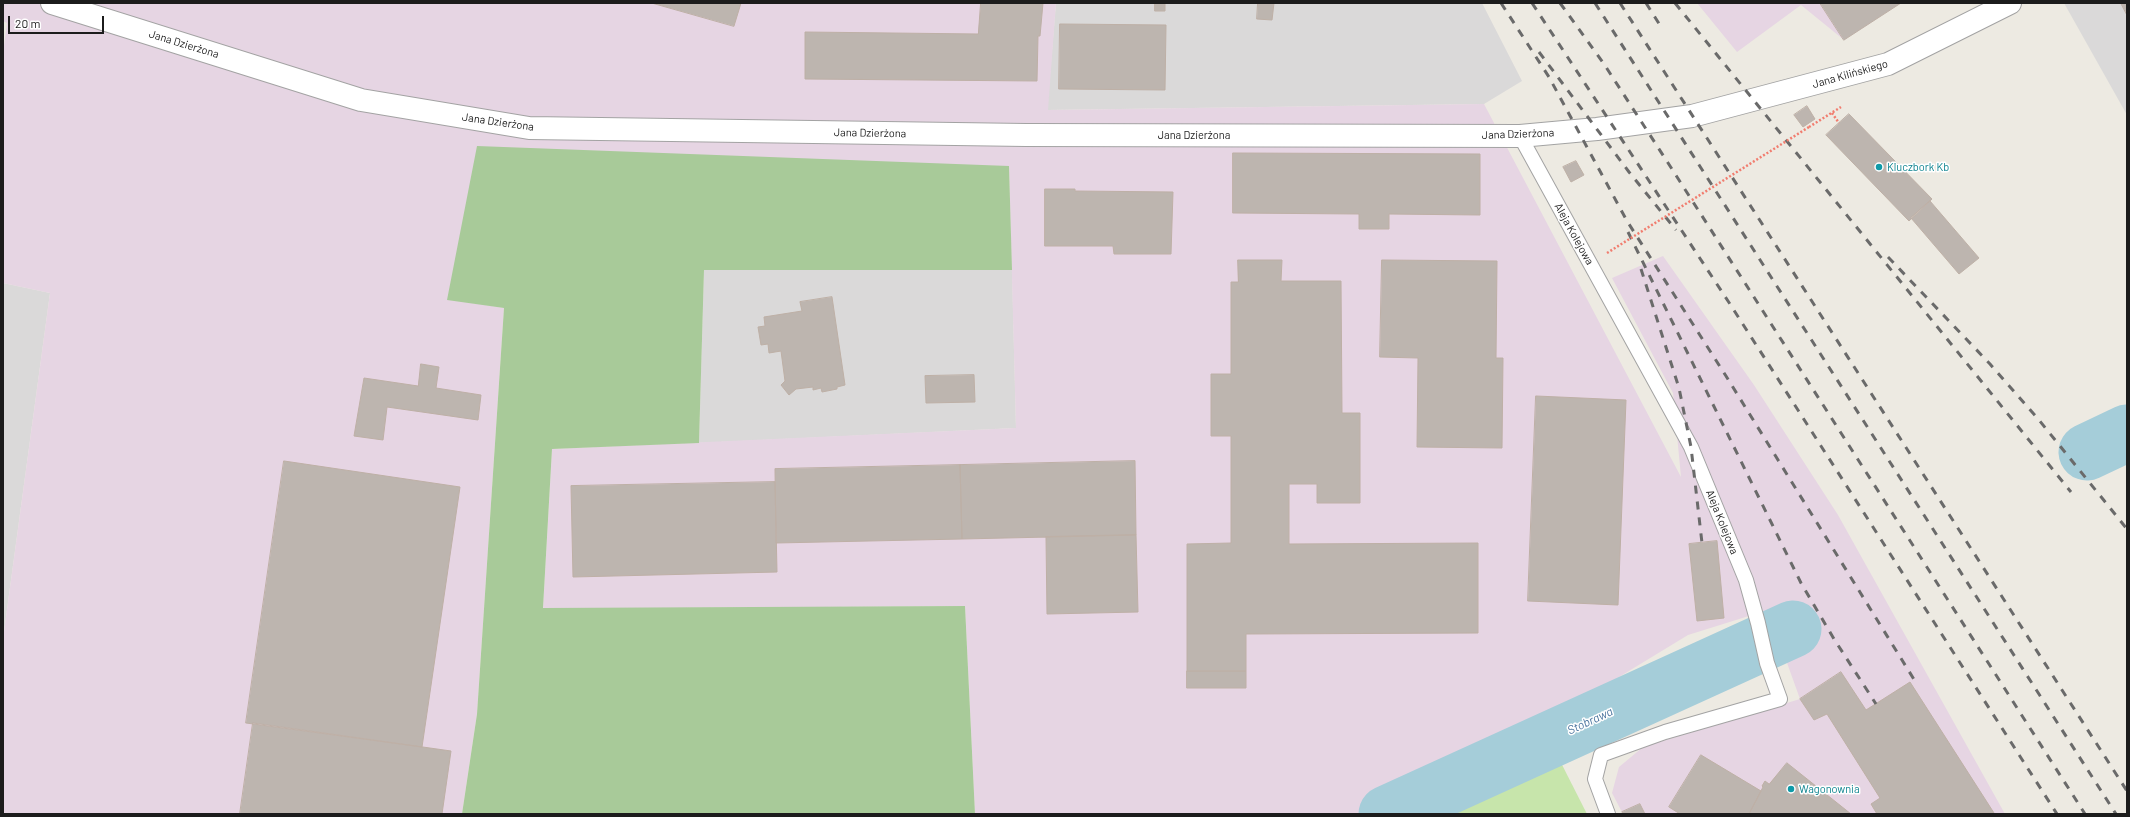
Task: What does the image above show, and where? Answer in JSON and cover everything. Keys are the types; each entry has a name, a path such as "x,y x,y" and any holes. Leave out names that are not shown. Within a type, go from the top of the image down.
{"street":[{"name":"Jana Dzierżona","path":"52,3 361,100 529,128 1026,135 1520,136 1615,127 1670,120 1703,113"},
{"name":"Jana Kilińskiego","path":"1703,113 1888,64 2010,3"}],"lane":[{"name":"Aleja Kolejowa","path":"1520,136 1691,448 1746,580 1758,623 1766,663 1780,699 1665,732 1601,755 1595,779 1608,814"}],"path":[{"path":"1832,113 1839,123"},
{"path":"1607,253 1809,127"}],"shaded area":[{"path":"3,3 1056,3 1048,110 1484,104 1681,477 1673,393 1612,278 1663,256 1754,385 1838,515 2005,814 1623,814 1612,793 1619,767 1643,747 1800,699 1768,610 1688,635 1394,814 975,814 965,606 543,609 552,449 1016,428 1009,166 448,299 504,308 477,714 462,814 3,814 3,639 50,293 3,283 3,53 7,23 3,21"},
{"path":"1056,3 1482,3 1522,81 1484,104 1047,110"},
{"path":"1697,3 1901,3 1844,40 1801,5 1737,52"},
{"path":"2064,3 2127,3 2127,115"},
{"path":"704,270 1012,270 1016,428 699,443"},
{"path":"3,283 50,293 3,639"}],"green space":[{"path":"477,146 1009,166 1012,270 704,270 699,443 552,449 543,608 965,606 975,814 462,814 477,714 504,308 447,300"},
{"path":"1553,747 1587,814 1412,814"}],"building":[{"path":"652,3 741,3 734,26"},
{"path":"981,3 1043,3 1040,36 1038,36 1037,81 805,79 805,32 978,34"},
{"path":"1155,3 1165,3 1165,11 1155,11"},
{"path":"1258,3 1274,3 1272,20 1257,19"},
{"path":"1820,3 1901,3 1844,40"},
{"path":"2121,3 2127,3 2127,15"},
{"path":"1060,24 1166,25 1165,90 1059,89"},
{"path":"1807,106 1815,119 1803,127 1794,115"},
{"name":"Kluczbork Kb","path":"1849,114 1932,199 1909,221 1826,135"},
{"path":"1233,153 1480,154 1480,215 1389,214 1389,229 1359,229 1359,214 1233,213"},
{"path":"1576,161 1584,175 1571,182 1563,167"},
{"path":"1045,189 1075,189 1075,191 1173,192 1171,254 1114,254 1113,246 1045,246"},
{"path":"1930,201 1979,258 1959,274 1911,218"},
{"path":"1238,260 1282,260 1281,281 1341,281 1342,413 1360,413 1360,503 1317,503 1317,484 1289,484 1289,544 1478,543 1478,633 1246,634 1246,671 1187,671 1187,544 1231,543 1231,436 1211,436 1211,374 1231,374 1231,282 1238,282"},
{"path":"1382,260 1497,261 1496,358 1503,358 1502,448 1417,447 1418,358 1380,357"},
{"path":"832,297 845,385 837,387 837,389 822,392 821,388 813,390 813,387 796,389 789,395 781,385 785,381 781,351 769,353 768,344 761,345 758,327 765,326 764,317 802,311 800,302"},
{"path":"421,364 439,367 436,388 481,395 478,420 387,407 383,440 354,436 364,378 418,386"},
{"path":"974,375 975,402 926,403 925,376"},
{"path":"1536,396 1626,400 1618,605 1528,601"},
{"path":"284,461 460,487 422,747 246,723"},
{"path":"1135,461 1136,535 962,539 960,465"},
{"path":"960,465 962,539 776,543 775,469"},
{"path":"775,482 777,572 573,577 571,486"},
{"path":"1136,535 1138,612 1047,614 1046,537"},
{"path":"1717,541 1724,618 1697,621 1689,544"},
{"path":"1187,671 1246,671 1246,688 1187,688"},
{"path":"1841,672 1866,710 1910,682 1994,813 1877,814 1871,804 1880,798 1827,714 1814,720 1800,699"},
{"path":"253,723 451,751 442,814 240,814"},
{"path":"1701,755 1761,791 1749,814 1680,814 1669,807"},
{"name":"Wagonownia","path":"1787,763 1851,814 1749,814 1765,781 1769,784"},
{"path":"1640,804 1645,814 1623,814 1622,812"}],"waterway":[{"name":"Stobrawa","path":"2087,452 2127,433"},
{"name":"Stobrawa","path":"1387,814 1793,629"}],"railway":[{"path":"1501,3 1549,77 1627,221 1726,376 1915,681"},
{"path":"1532,3 1728,301 2057,814"},
{"path":"1560,3 1604,64 2085,814"},
{"path":"1595,3 2116,814"},
{"path":"1620,3 2127,791"},
{"path":"1646,3 1663,30"},
{"path":"1675,3 2071,492"},
{"path":"1539,52 1629,172 1676,230"},
{"path":"1628,232 1801,583 1834,639 1876,704"},
{"path":"1888,257 1990,364 2039,420 2127,529"},
{"path":"1641,269 1679,388 1691,447 1702,543"}],"place":[{"name":"Kluczbork Kb","path":"1879,167"},
{"name":"Wagonownia","path":"1791,789"}]}
